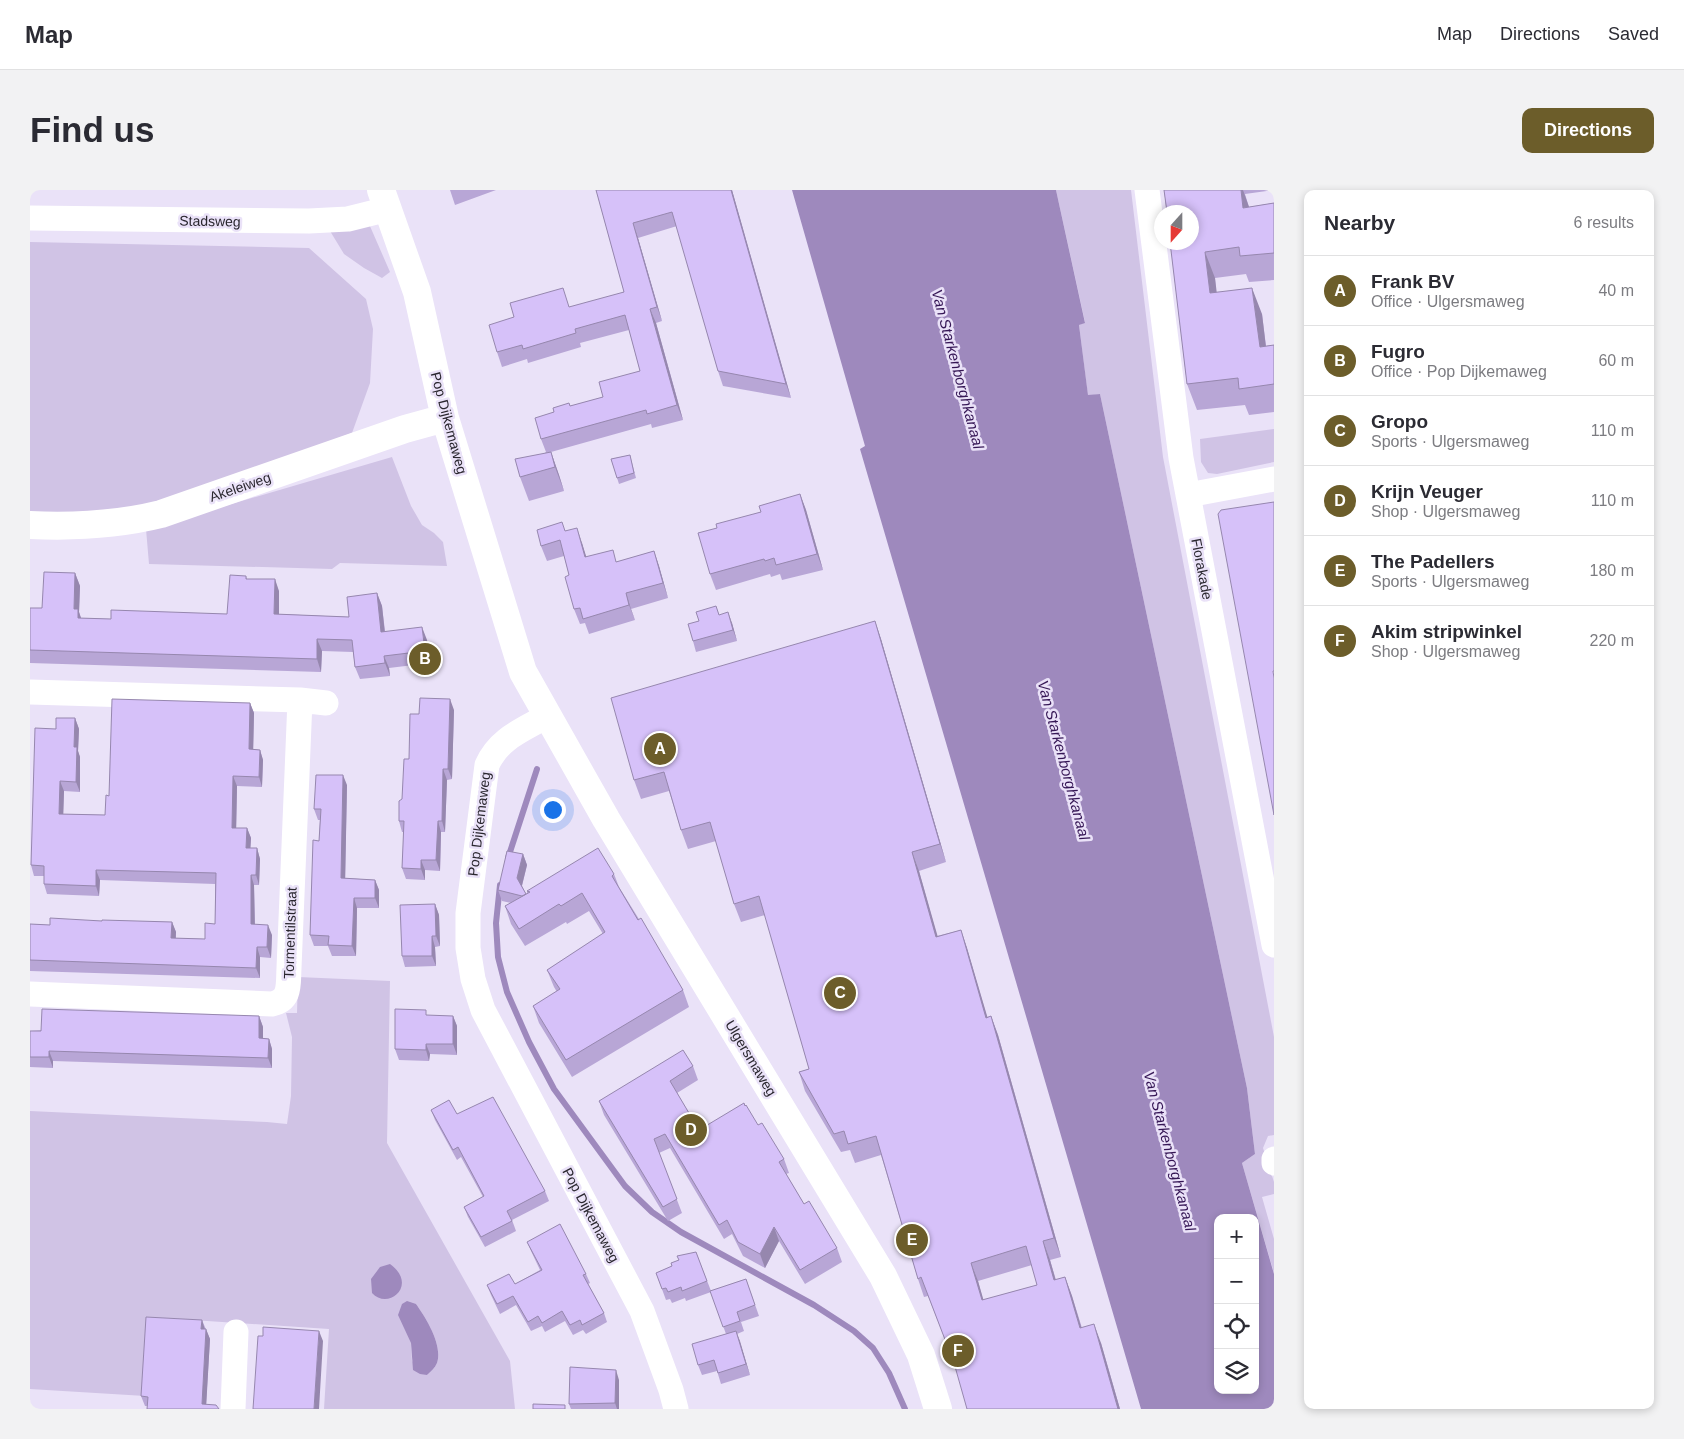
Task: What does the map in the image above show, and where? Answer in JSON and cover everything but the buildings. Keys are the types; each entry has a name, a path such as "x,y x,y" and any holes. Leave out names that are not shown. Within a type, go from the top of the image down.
{"street":[{"name":"Florakade","path":"1147,190 1181,458 1274,945"},
{"name":"Stadsweg","path":"30,218 309,221 348,219 385,200"},
{"name":"Pop Dijkemaweg","path":"385,200 417,292 445,418 523,672 547,716 503,742 492,755 487,765 468,912 468,948 473,979 483,1010 642,1311 671,1390 676,1409"},
{"name":"Akeleiweg","path":"30,525 106,524 134,521 161,514 405,429 445,418"},
{"path":"1188,495 1274,479"},
{"path":"30,692 300,700 326,703"},
{"name":"Tormentilstraat","path":"30,994 272,1004 280,1002 286,996 289,968 300,700"},
{"name":"Ulgersmaweg","path":"547,716 883,1276 921,1356 938,1409"},
{"path":"233,1409 236,1332"}],"shaded area":[{"path":"1056,190 1131,190 1163,457 1274,1037 1274,1135 1268,1136 1263,1148 1274,1182 1274,1194 1262,1197 1274,1239 1274,1273 1259,1221 1259,1214 1257,1214 1242,1163 1255,1154 1247,1088 1100,394 1088,396 1079,325 1085,322"},
{"path":"366,217 390,272 382,278 344,254 327,226"},
{"path":"30,242 309,248 366,299 373,329 370,383 352,433 142,510 30,516"},
{"path":"1274,429 1274,462 1217,474 1208,473 1201,462 1200,439"},
{"path":"392,457 411,506 422,525 443,542 447,566 340,563 332,569 149,564 146,529"},
{"path":"298,977 390,981 387,1143 510,1361 515,1409 324,1409 329,1329 162,1318 145,1396 30,1389 30,1111 287,1124 291,1096 292,1037 286,1013 297,1013","holes":["416,1304 429,1324 438,1348 437,1363 427,1375 412,1361 411,1343"]}],"water":[{"name":"Van Starkenborghkanaal","path":"792,190 1056,190 1085,323 1079,325 1088,395 1100,394 1247,1088 1255,1154 1242,1163 1257,1214 1214,1214 1214,1394 1259,1394 1259,1222 1274,1274 1274,1409 1141,1409 860,449 865,446"},
{"path":"390,1264 398,1272 402,1280 401,1287 398,1293 392,1297 386,1299 379,1298 372,1293 371,1279 380,1267"},
{"path":"407,1301 416,1304 429,1324 436,1340 438,1348 437,1363 427,1375 413,1370 411,1343 398,1315 402,1304"}],"waterway":[{"path":"508,858 537,769"},
{"path":"500,885 496,923 498,957 507,992 529,1042 554,1089 625,1186 652,1212 681,1232 814,1305 854,1331 873,1348 889,1373 905,1409"}],"place":[{"name":"Fugro","path":"425,659"},
{"name":"Frank BV","path":"660,749"},
{"name":"Gropo","path":"840,993"},
{"name":"Krijn Veuger","path":"691,1130"},
{"name":"The Padellers","path":"912,1240"},
{"name":"Akim stripwinkel","path":"958,1351"}]}
